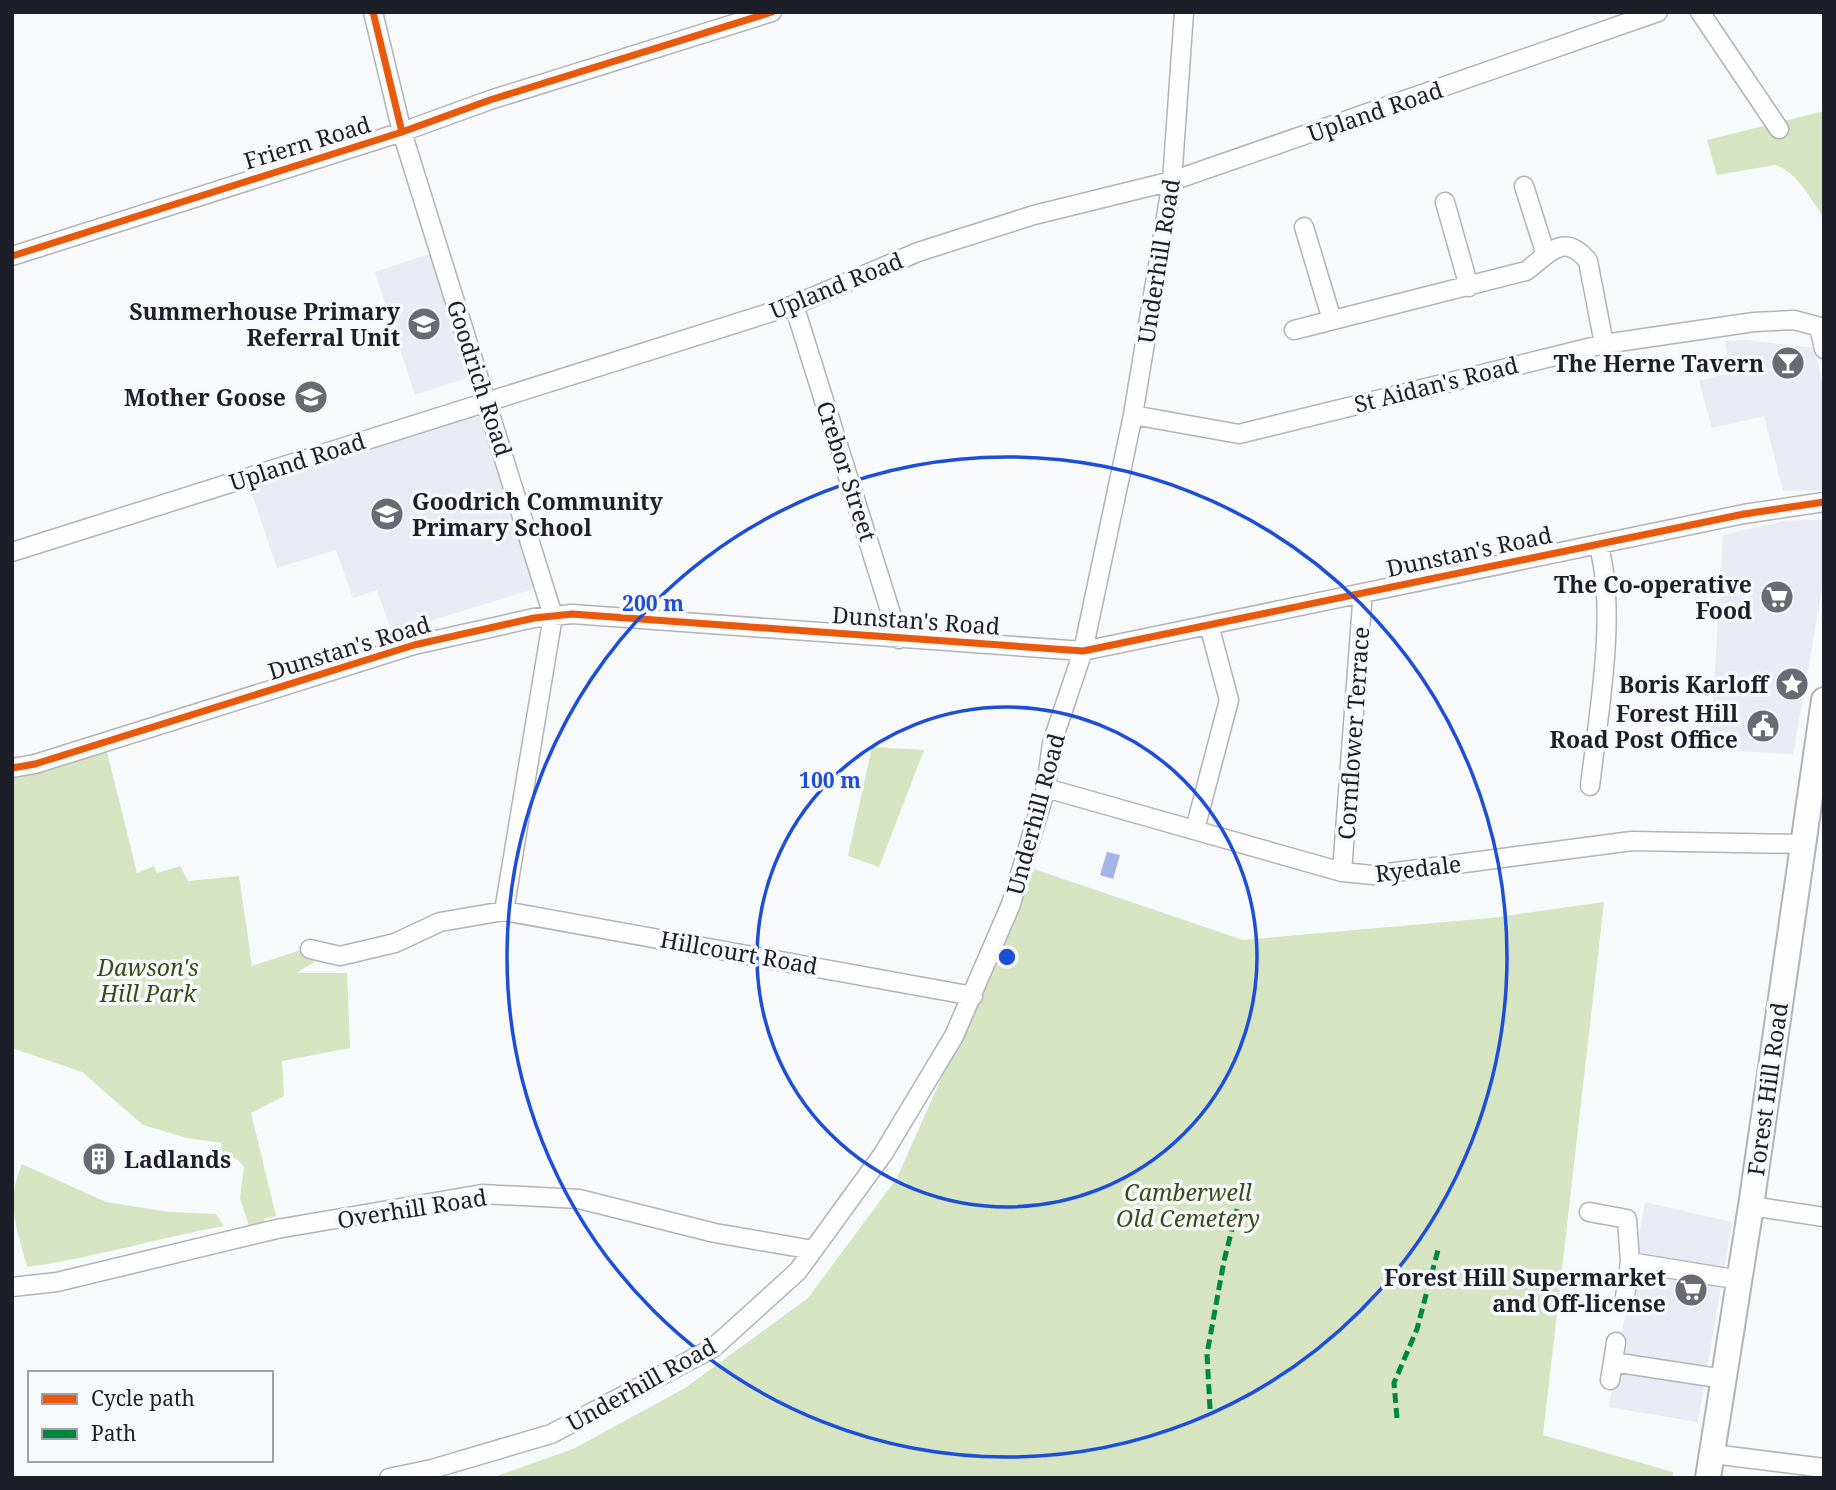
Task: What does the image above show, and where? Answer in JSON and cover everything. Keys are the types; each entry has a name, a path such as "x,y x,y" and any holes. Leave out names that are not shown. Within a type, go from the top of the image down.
{"main road":[{"name":"Forest Hill Road","path":"1710,1466 1740,1280 1801,844 1824,700"}],"street":[{"name":"Goodrich Road","path":"373,12 402,132 554,615 504,911"},
{"name":"Friern Road","path":"12,256 402,132 490,100 772,12"},
{"name":"Underhill Road","path":"389,1478 433,1473 551,1434 713,1348 798,1271 883,1154 954,1037 974,996 1011,904 1045,788 1052,743 1083,651 1133,415 1172,181 1184,12"},
{"name":"Upland Road","path":"12,552 794,305 918,252 1034,215 1172,181 1658,12"},
{"path":"1700,12 1779,129"},
{"path":"1524,186 1545,252"},
{"path":"1446,202 1469,287"},
{"path":"1304,227 1332,320"},
{"path":"1294,330 1526,271 1545,252 1563,246 1579,251 1588,261 1604,344"},
{"name":"Crebor Street","path":"794,305 899,639"},
{"name":"St Aidan's Road","path":"1133,415 1239,434 1604,344 1754,322 1794,320 1821,327"},
{"path":"1821,327 1824,349"},
{"name":"Dunstan's Road","path":"12,768 36,764 414,645 554,615 572,614 1083,651 1744,514 1824,502"},
{"path":"1590,786 1606,654 1602,554 1598,544"},
{"name":"Cornflower Terrace","path":"1342,872 1362,604 1360,594"},
{"path":"1195,829 1229,700 1209,625"},
{"name":"Ryedale","path":"1045,788 1342,872 1373,875 1632,841 1801,844"},
{"path":"310,949 340,956 395,943 440,922 504,911"},
{"name":"Hillcourt Road","path":"504,911 974,996"},
{"name":"Overhill Road","path":"12,1287 57,1282 277,1229 482,1194 579,1199 715,1233 813,1250"},
{"path":"1751,1206 1824,1217"},
{"path":"1589,1212 1627,1219 1630,1262 1624,1304"},
{"path":"1630,1262 1740,1280"},
{"path":"1616,1342 1611,1371 1724,1379"},
{"path":"1710,1466 1824,1468"}],"shaded area":[{"name":"Summerhouse Primary Referral Unit","path":"432,253 473,376 415,395 375,272"},
{"path":"1746,340 1814,348 1824,389 1824,490 1783,491 1764,416 1712,428 1699,381 1730,373 1725,341"},
{"name":"Goodrich Community Primary School","path":"483,409 537,583 533,589 392,633 377,590 353,598 336,550 277,568 247,479"},
{"path":"1824,519 1824,578 1793,754 1710,750 1723,535 1784,521"},
{"path":"1645,1202 1732,1222 1698,1422 1609,1407"}],"green space":[{"path":"1824,111 1824,217 1802,187 1783,168 1775,165 1717,175 1707,140"},
{"path":"872,747 924,750 879,867 848,856"},
{"name":"Dawson's Hill Park","path":"106,748 137,873 154,866 157,873 180,866 188,881 239,876 252,966 310,947 314,962 297,973 347,973 350,1048 282,1061 284,1096 251,1113 276,1216 264,1219 265,1224 249,1226 240,1198 244,1167 238,1160 223,1154 221,1143 187,1138 143,1125 82,1072 12,1048 12,765"},
{"name":"Camberwell Old Cemetery","path":"1034,869 1243,940 1491,918 1604,902 1543,1435 1673,1472 1672,1478 491,1478 573,1449 685,1388 808,1298 897,1178"},
{"path":"22,1164 106,1202 169,1212 216,1214 224,1226 27,1267 13,1204"}],"water":[{"path":"1107,852 1120,855 1113,879 1100,875"}],"marked path":[{"path":"1210,1409 1207,1354 1224,1261 1237,1209"},
{"path":"1397,1418 1394,1383 1417,1329 1438,1250"}],"cycle path":[{"path":"373,12 402,132"},
{"path":"12,256 402,132 490,100 772,12"},
{"path":"12,768 35,764 414,645 534,618 572,614 1083,651 1744,514 1824,502"}],"place":[{"name":"Summerhouse Primary Referral Unit","path":"424,324"},
{"name":"The Herne Tavern","path":"1788,363"},
{"name":"Mother Goose","path":"311,397"},
{"name":"Goodrich Community Primary School","path":"387,514"},
{"name":"The Co-operative Food","path":"1777,597"},
{"name":"Boris Karloff","path":"1792,684"},
{"name":"Forest Hill Road Post Office","path":"1763,726"},
{"name":"Ladlands","path":"99,1159"},
{"name":"Forest Hill Supermarket and Off-license","path":"1691,1290"}]}
